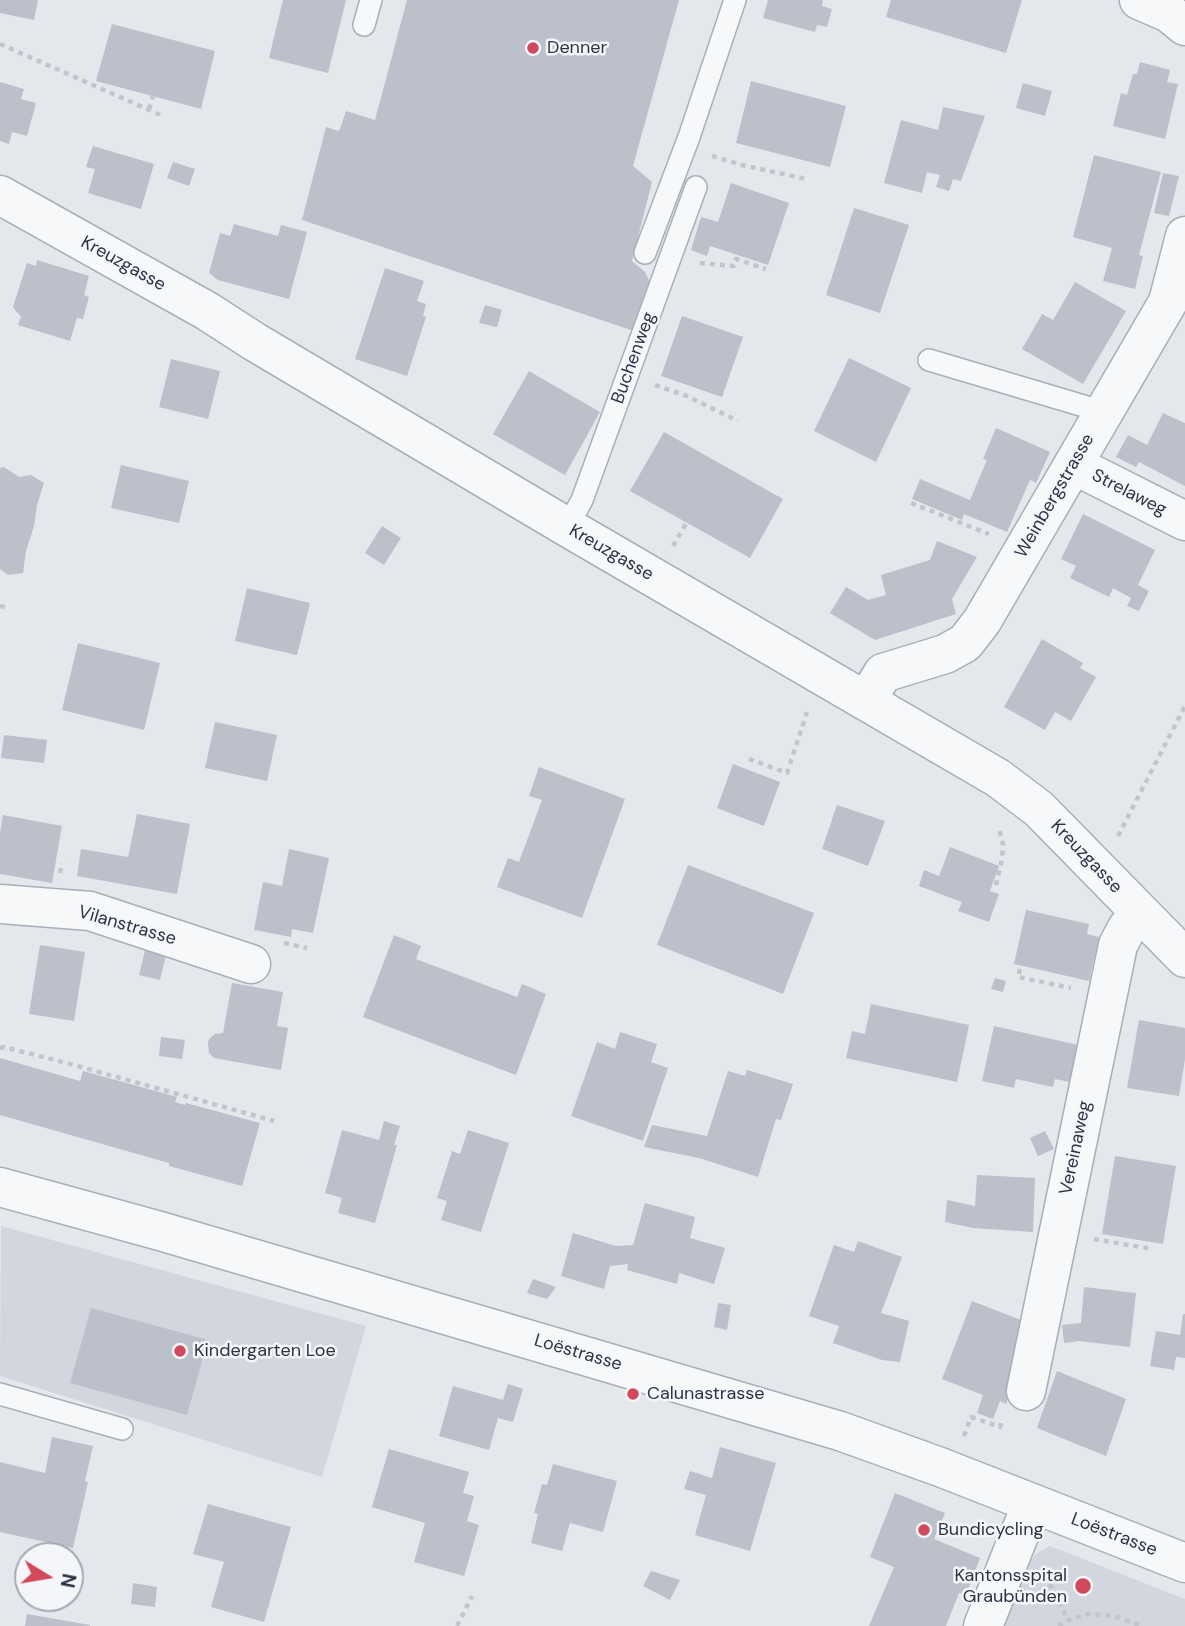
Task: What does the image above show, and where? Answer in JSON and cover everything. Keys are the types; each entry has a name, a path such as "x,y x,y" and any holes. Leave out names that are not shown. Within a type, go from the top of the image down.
{"street":[{"path":"1139,0 1169,13 1185,26"},
{"name":"Kreuzgasse","path":"0,195 207,311 566,527 999,778 1039,808 1185,958"},
{"name":"Weinbergstrasse","path":"866,701 883,673 945,654 965,643 982,621 1168,302 1185,236"},
{"name":"Strelaweg","path":"1074,465 1185,521"},
{"name":"Vilanstrasse","path":"0,904 90,911 251,964"},
{"name":"Vereinaweg","path":"1026,1391 1118,945 1127,928 1141,913"},
{"name":"Loëstrasse","path":"0,1187 211,1246 840,1431 1185,1563"},
{"path":"983,1626 1032,1503"}],"lane":[{"path":"364,25 371,0"},
{"path":"645,253 689,136 735,0"},
{"name":"Buchenweg","path":"566,527 582,500 696,187"},
{"path":"929,360 1104,412"},
{"path":"0,1394 122,1429"}],"path":[{"path":"0,44 163,116"},
{"path":"149,110 153,96"},
{"path":"703,153 806,179"},
{"path":"668,261 734,266 736,259 766,269"},
{"path":"628,375 687,396 738,421"},
{"path":"911,503 1026,548"},
{"path":"667,557 687,523"},
{"path":"0,606 9,608"},
{"path":"1125,823 1185,706"},
{"path":"749,759 787,774 808,710"},
{"path":"995,823 1000,830 1003,844 996,886"},
{"path":"1020,969 1018,977 1079,990"},
{"path":"0,1048 62,1062 274,1121"},
{"path":"1058,1232 1152,1249"},
{"path":"963,1439 971,1417 992,1424"},
{"path":"1048,1580 1068,1620"},
{"path":"457,1626 472,1595"},
{"path":"1058,1626 1088,1614 1114,1616 1142,1626"}],"shaded area":[{"name":"Kindergarten Loe","path":"1,1226 366,1326 322,1477 0,1376"},
{"name":"Kantonsspital Graubünden","path":"1050,1546 1185,1599 1185,1626 998,1626 1022,1572 1036,1554"}],"building":[{"path":"0,0 38,0 34,20 0,13"},
{"path":"283,0 346,0 328,73 269,58"},
{"path":"407,0 679,0 633,166 652,182 632,261 645,272 651,284 634,331 302,220 326,127 338,131 346,111 375,120"},
{"path":"768,0 823,0 822,6 832,9 827,27 817,25 815,32 763,18"},
{"path":"891,0 1022,0 1006,53 886,17"},
{"path":"112,24 215,51 201,109 96,81"},
{"path":"1140,62 1170,70 1167,82 1178,84 1165,139 1113,126 1121,93 1127,95 1133,74 1137,74"},
{"path":"751,81 846,106 830,167 736,143"},
{"path":"0,82 24,89 21,99 36,103 27,136 12,132 9,144 0,141"},
{"path":"1023,83 1052,91 1045,116 1016,108"},
{"path":"943,107 985,116 961,181 953,179 949,191 936,187 940,175 927,172 922,193 884,183 901,120 938,130"},
{"path":"93,146 154,164 141,209 88,193 95,169 86,167"},
{"path":"1094,155 1161,172 1139,255 1143,256 1135,289 1103,281 1112,248 1073,237"},
{"path":"173,162 195,169 189,186 167,178"},
{"path":"1163,173 1179,176 1169,216 1154,213"},
{"path":"731,183 789,203 768,265 710,246 707,256 691,250 701,217 718,222"},
{"path":"854,208 909,225 880,313 826,295"},
{"path":"234,224 278,236 281,225 307,232 289,299 218,280 209,273 220,233 230,236"},
{"path":"37,260 89,276 84,295 89,297 83,319 77,318 70,341 18,325 21,317 13,307 27,263 36,266"},
{"path":"385,268 424,281 417,301 426,304 423,316 426,317 407,376 355,359"},
{"path":"1075,282 1126,311 1083,384 1022,349 1042,314 1053,320"},
{"path":"485,305 502,310 497,327 479,323"},
{"path":"682,316 743,337 722,397 661,376"},
{"path":"849,358 911,388 876,462 814,431"},
{"path":"171,359 220,371 208,419 159,407"},
{"path":"529,371 600,412 565,475 493,434"},
{"path":"1163,413 1185,423 1185,486 1139,462 1136,467 1116,457 1128,435 1147,445"},
{"path":"996,428 1050,452 1036,483 1030,480 1007,532 964,514 962,520 912,499 920,479 970,500 987,460 983,459"},
{"path":"664,432 783,499 750,558 630,491"},
{"path":"121,465 189,481 179,523 111,508"},
{"path":"4,467 19,477 31,475 44,483 23,573 8,575 0,569 0,468"},
{"path":"1083,514 1155,550 1138,585 1149,591 1139,611 1127,606 1131,598 1113,588 1109,597 1070,578 1076,566 1061,559"},
{"path":"382,526 401,538 384,565 365,553"},
{"path":"937,541 977,557 952,599 956,614 875,640 830,613 846,587 868,600 886,595 881,575 930,560"},
{"path":"247,588 310,603 297,655 235,641"},
{"path":"1042,639 1083,663 1080,668 1096,677 1071,721 1055,712 1045,730 1004,707"},
{"path":"78,643 160,663 144,730 62,710"},
{"path":"215,722 277,735 267,781 205,768"},
{"path":"4,735 47,740 44,763 1,758"},
{"path":"733,764 780,782 764,826 717,808"},
{"path":"539,767 625,799 582,918 497,887 508,858 519,862 542,800 529,796"},
{"path":"837,805 885,821 868,866 822,849"},
{"path":"137,814 190,824 177,894 77,876 81,849 128,857"},
{"path":"3,815 62,826 52,883 0,874"},
{"path":"950,847 999,866 990,891 999,894 989,922 958,911 962,902 919,886 924,870 939,876"},
{"path":"289,849 329,858 313,933 292,929 291,937 254,930 263,882 282,886"},
{"path":"688,865 814,913 783,994 657,945"},
{"path":"1026,910 1089,924 1087,934 1099,937 1089,981 1014,964"},
{"path":"394,935 421,946 416,959 517,997 522,984 546,994 516,1075 363,1017"},
{"path":"40,945 85,952 74,1021 29,1014"},
{"path":"146,946 167,951 160,980 139,975"},
{"path":"995,978 1006,981 1003,992 991,989"},
{"path":"232,983 283,992 277,1026 288,1028 281,1070 214,1058 209,1053 209,1039 215,1034 223,1033"},
{"path":"871,1004 969,1025 957,1082 846,1058 852,1031 865,1034"},
{"path":"1139,1020 1185,1028 1185,1059 1179,1096 1127,1088"},
{"path":"994,1026 1078,1045 1070,1082 1055,1079 1053,1087 1016,1079 1014,1088 982,1081"},
{"path":"620,1032 657,1044 651,1062 668,1068 643,1141 571,1116 597,1042 615,1049"},
{"path":"161,1037 185,1040 182,1059 159,1056"},
{"path":"0,1058 80,1081 83,1071 177,1097 175,1102 185,1105 186,1103 260,1123 242,1186 0,1115"},
{"path":"747,1070 793,1084 781,1120 776,1119 758,1177 699,1158 644,1147 652,1125 707,1136 728,1071 745,1076"},
{"path":"384,1121 400,1126 375,1223 338,1213 342,1198 325,1193 342,1130 379,1140"},
{"path":"468,1130 509,1143 481,1232 441,1220 447,1201 437,1198 452,1151 460,1154"},
{"path":"1045,1131 1054,1149 1038,1156 1030,1138"},
{"path":"1115,1156 1176,1166 1163,1244 1102,1234"},
{"path":"977,1175 1035,1178 1033,1232 973,1228 945,1222 947,1200 975,1206"},
{"path":"645,1203 695,1217 690,1238 725,1248 714,1284 679,1273 677,1284 627,1270 628,1264 610,1266 604,1289 561,1276 573,1233 616,1246 633,1245"},
{"path":"858,1241 902,1257 881,1313 909,1321 900,1362 882,1360 833,1343 839,1326 809,1316 834,1245 854,1252"},
{"path":"533,1279 556,1287 547,1299 527,1293"},
{"path":"1084,1287 1136,1293 1130,1347 1079,1341 1064,1343 1062,1325 1081,1323"},
{"path":"972,1301 1036,1326 1006,1404 1000,1401 993,1419 977,1413 983,1395 942,1379"},
{"path":"718,1303 731,1305 727,1330 714,1327"},
{"path":"91,1308 208,1340 187,1415 70,1383"},
{"path":"1183,1314 1185,1358 1176,1357 1174,1370 1150,1366 1156,1331 1180,1335"},
{"path":"1057,1371 1126,1399 1106,1456 1037,1428"},
{"path":"508,1384 523,1389 513,1422 498,1418 489,1450 439,1436 453,1386 503,1400"},
{"path":"52,1437 93,1446 74,1542 46,1542 0,1532 0,1462 45,1473"},
{"path":"720,1447 776,1463 750,1551 695,1535 706,1495 684,1489 690,1471 712,1478"},
{"path":"389,1449 469,1472 463,1493 474,1496 467,1521 479,1525 464,1576 414,1562 425,1523 372,1507"},
{"path":"553,1464 617,1481 603,1532 570,1523 562,1551 531,1543 538,1514 534,1513 542,1484 547,1485"},
{"path":"895,1493 945,1513 934,1539 980,1558 966,1595 959,1593 946,1626 869,1626 894,1567 870,1557"},
{"path":"208,1504 291,1527 264,1622 211,1607 224,1562 193,1554"},
{"path":"651,1571 680,1580 670,1600 643,1586"},
{"path":"133,1583 157,1587 155,1607 131,1604"},
{"path":"27,1614 90,1625 90,1626 25,1626"}],"place":[{"name":"Denner","path":"533,48"},
{"name":"Kindergarten Loe","path":"180,1351"},
{"name":"Calunastrasse","path":"633,1394"},
{"name":"Bundicycling","path":"924,1530"},
{"name":"Kantonsspital Graubünden","path":"1083,1586"}]}
